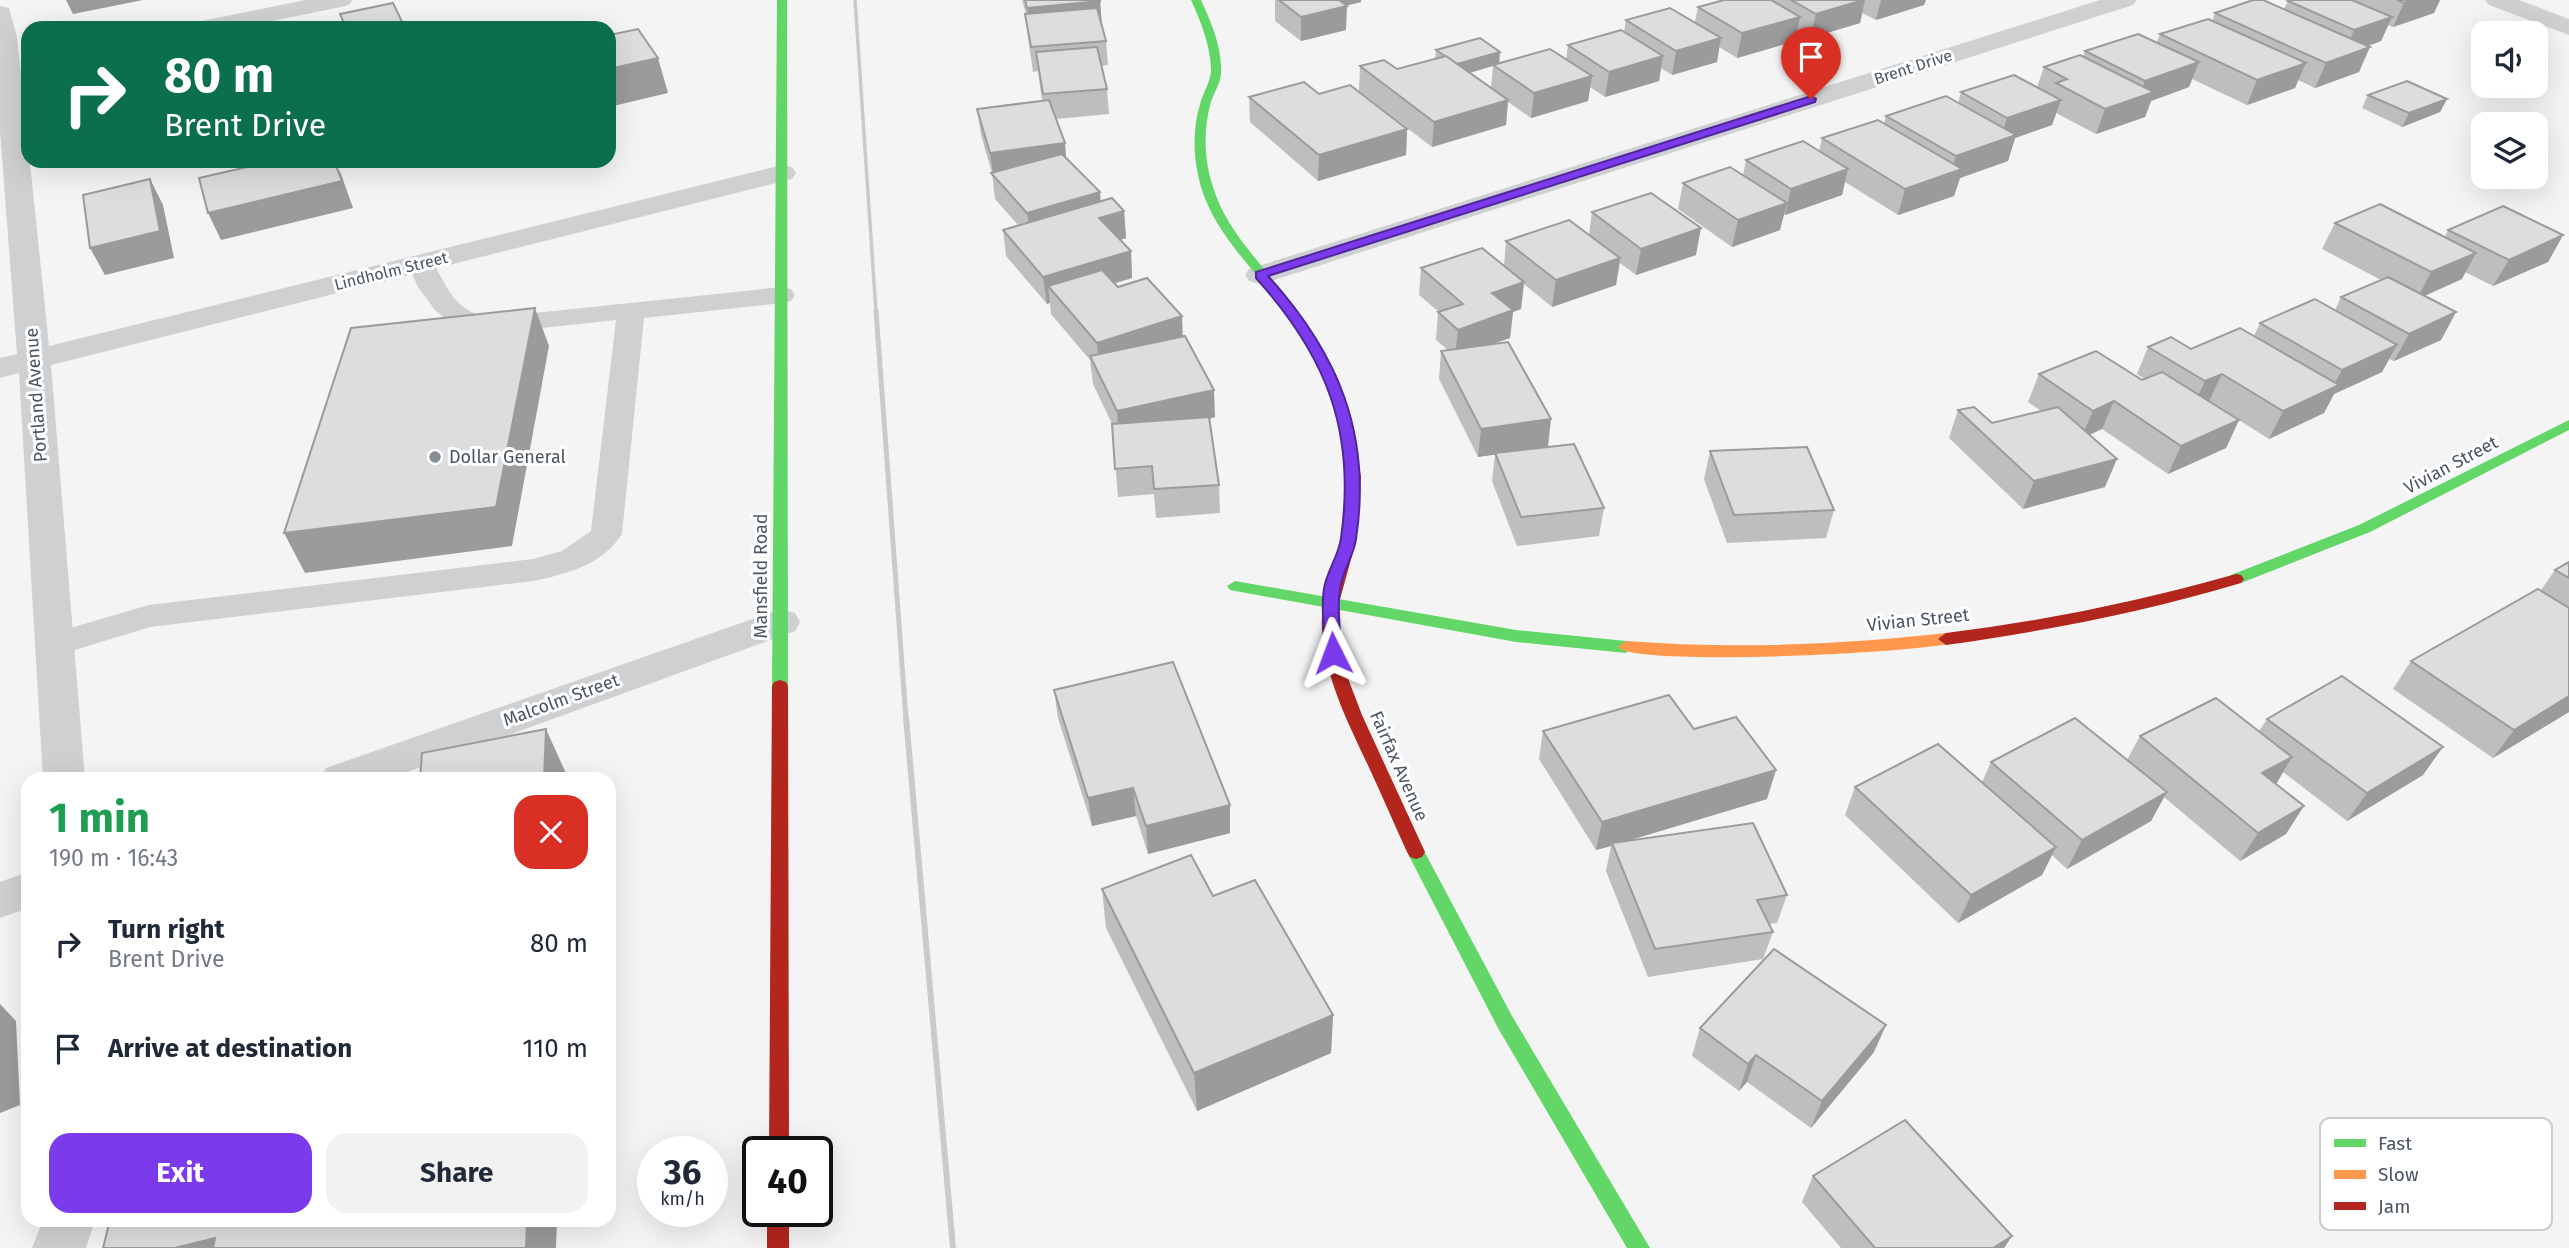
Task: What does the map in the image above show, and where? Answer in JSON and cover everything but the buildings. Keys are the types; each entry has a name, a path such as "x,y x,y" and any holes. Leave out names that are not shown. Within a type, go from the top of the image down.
{"street":[{"path":"237,21 341,0"},
{"name":"Mansfield Road","path":"779,1136 782,0"},
{"name":"Fairfax Avenue","path":"1196,0 1210,34 1216,76 1206,99 1200,124 1202,163 1208,191 1220,218 1260,275 1291,309 1325,364 1346,417 1354,477 1348,541 1332,586 1331,604 1333,653 1351,705 1407,833 1495,1004 1575,1146 1639,1248"},
{"name":"Brent Drive","path":"1260,275 2125,0"},
{"path":"2497,0 2569,28"},
{"name":"Portland Avenue","path":"0,13 12,66 64,772"},
{"name":"Lindholm Street","path":"0,368 782,173"},
{"name":"Vivian Street","path":"1235,586 1541,640 1670,649 1800,650 1925,640 2037,626 2141,606 2274,566 2388,519 2569,424"},
{"name":"Malcolm Street","path":"361,772 781,622"},
{"path":"0,900 21,892"},
{"path":"59,1248 66,1227"},
{"path":"778,1227 778,1248"}],"lane":[{"path":"420,264 443,307 464,321 486,326 782,295"},
{"path":"55,644 149,616 533,570 561,565 589,551 606,534 631,312"}],"railway":[{"path":"855,0 876,312"},
{"path":"876,311 906,719"},
{"path":"906,717 953,1248"}],"traffic: fast":[{"path":"780,686 782,0"},
{"path":"1196,0 1210,35 1216,63 1216,76 1203,112 1201,133 1202,166 1207,187 1229,232 1295,315 1329,374"},
{"path":"2236,579 2364,529 2447,489 2569,424"},
{"path":"1235,586 1516,636 1626,647"},
{"path":"1416,852 1505,1022 1639,1248"}],"traffic: slow":[{"path":"1626,647 1746,652 1866,647 1946,639"}],"traffic: jam":[{"path":"1329,374 1344,414 1354,477 1353,520 1331,603 1332,647 1353,715 1416,852"},
{"path":"1946,639 2092,616 2236,579"},
{"path":"779,1136 780,686"},
{"path":"778,1227 778,1248"}],"place":[{"name":"Dollar General","path":"435,457"}],"route":[{"path":"1333,653 1332,586 1348,541 1354,477 1346,417 1325,364 1291,309 1260,275 1811,99"}]}
